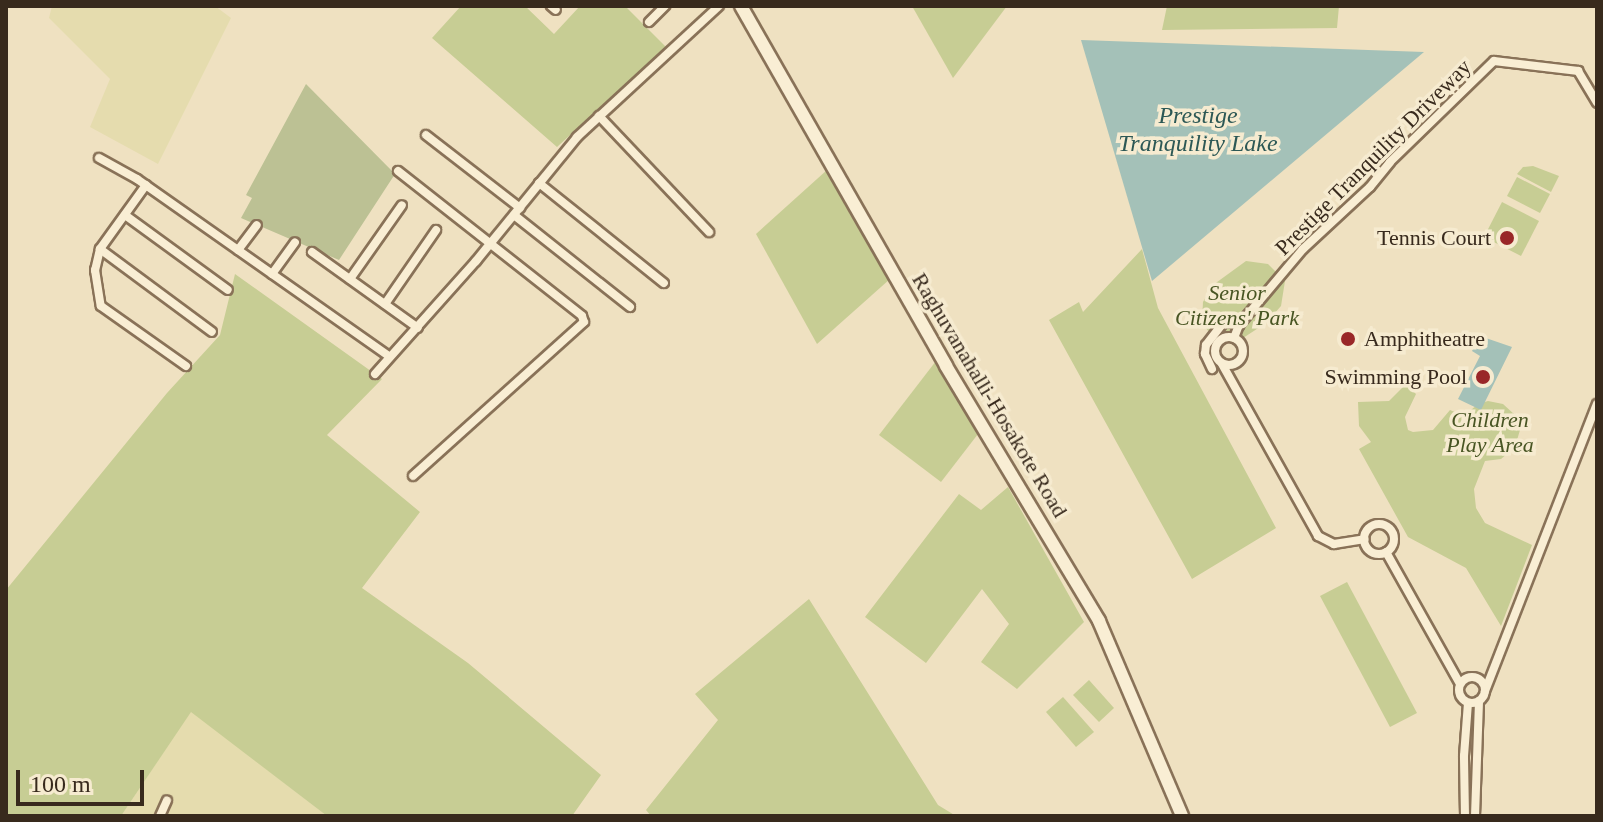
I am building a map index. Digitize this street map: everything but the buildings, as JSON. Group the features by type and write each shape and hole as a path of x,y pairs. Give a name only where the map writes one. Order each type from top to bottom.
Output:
{"main road":[{"name":"Raghuvanahalli-Hosakote Road","path":"741,6 946,366 1099,621 1182,816"}],"street":[{"path":"649,22 665,6"},
{"path":"375,374 599,116 719,6"},
{"name":"Prestige Tranquility Driveway","path":"1234,338 1239,325 1303,249 1370,187 1390,162 1494,61 1578,71 1597,103"},
{"path":"599,116 709,232"},
{"path":"426,135 630,307"},
{"path":"99,158 146,185 390,357"},
{"path":"398,171 582,316 584,322 413,476"},
{"path":"539,183 664,283"},
{"path":"146,185 100,249 95,270 101,306 186,366"},
{"path":"350,279 402,205"},
{"path":"125,215 228,290"},
{"path":"238,250 257,225"},
{"path":"385,304 436,230"},
{"path":"272,274 295,242"},
{"path":"100,249 212,332"},
{"path":"312,252 418,328"},
{"path":"1212,369 1205,354 1206,345 1225,321 1239,325"},
{"name":"Prestige Tranquility Driveway","path":"1225,337 1234,338 1241,344 1241,359 1230,365 1222,364 1214,352 1217,343 1225,337"},
{"path":"1222,364 1318,536 1334,544 1365,539"},
{"path":"1475,816 1479,701 1597,404"},
{"path":"1375,525 1389,527 1394,540 1386,552 1374,553 1365,539 1367,530 1375,525"},
{"path":"1386,552 1460,684 1460,696 1468,703"},
{"path":"1460,684 1467,678 1475,678 1485,691"},
{"path":"1468,703 1479,701"},
{"path":"1465,816 1464,756 1468,703"},
{"path":"160,816 167,800"}],"shaded area":[{"path":"52,6 215,6 231,18 158,164 90,127 110,79 49,18"},
{"path":"191,711 327,816 121,816"}],"green space":[{"path":"461,6 525,6 554,34 580,6 625,6 666,47 557,147 432,38"},
{"path":"912,6 1007,6 953,78"},
{"path":"1167,6 1339,6 1337,28 1162,30"},
{"path":"306,84 395,174 339,260 241,218 252,198 246,195"},
{"path":"1533,166 1559,176 1551,192 1517,174 1523,167"},
{"path":"827,170 890,279 817,344 756,234"},
{"path":"1517,177 1550,194 1540,213 1507,196"},
{"path":"1502,202 1539,221 1521,256 1484,237"},
{"path":"1142,249 1158,308 1276,528 1192,579 1049,320 1079,302 1083,312"},
{"name":"Senior Citizens' Park","path":"1246,261 1268,264 1285,281 1281,306 1266,323 1240,340 1216,341 1202,323 1203,302 1213,285"},
{"path":"235,274 382,379 327,435 420,512 362,588 468,663 601,775 572,816 327,816 191,712 121,816 6,816 6,590 167,393 220,335"},
{"path":"936,361 978,434 941,482 879,435"},
{"name":"Children Play Area","path":"1406,384 1416,394 1405,417 1408,430 1413,432 1433,430 1450,410 1464,416 1478,404 1488,401 1503,404 1515,415 1520,430 1515,447 1501,459 1485,461 1474,489 1476,508 1485,523 1532,545 1501,626 1466,568 1408,537 1359,449 1371,442 1359,426 1358,402 1389,401"},
{"path":"1008,487 1084,622 1017,689 981,662 1009,624 982,589 926,663 865,617 959,494 981,510"},
{"path":"1347,582 1417,713 1390,727 1320,596"},
{"path":"809,599 938,805 956,816 651,816 646,810 718,720 695,694"},
{"path":"1089,680 1114,708 1099,722 1073,695"},
{"path":"1063,697 1094,732 1076,747 1046,712"}],"water":[{"name":"Prestige Tranquility Lake","path":"1081,40 1424,52 1152,281"},
{"name":"Swimming Pool","path":"1480,336 1512,347 1481,410 1458,399 1480,356 1472,351"}],"place":[{"name":"Tennis Court","path":"1507,238"},
{"name":"Amphitheatre","path":"1348,339"},
{"name":"Swimming Pool","path":"1483,377"}]}
